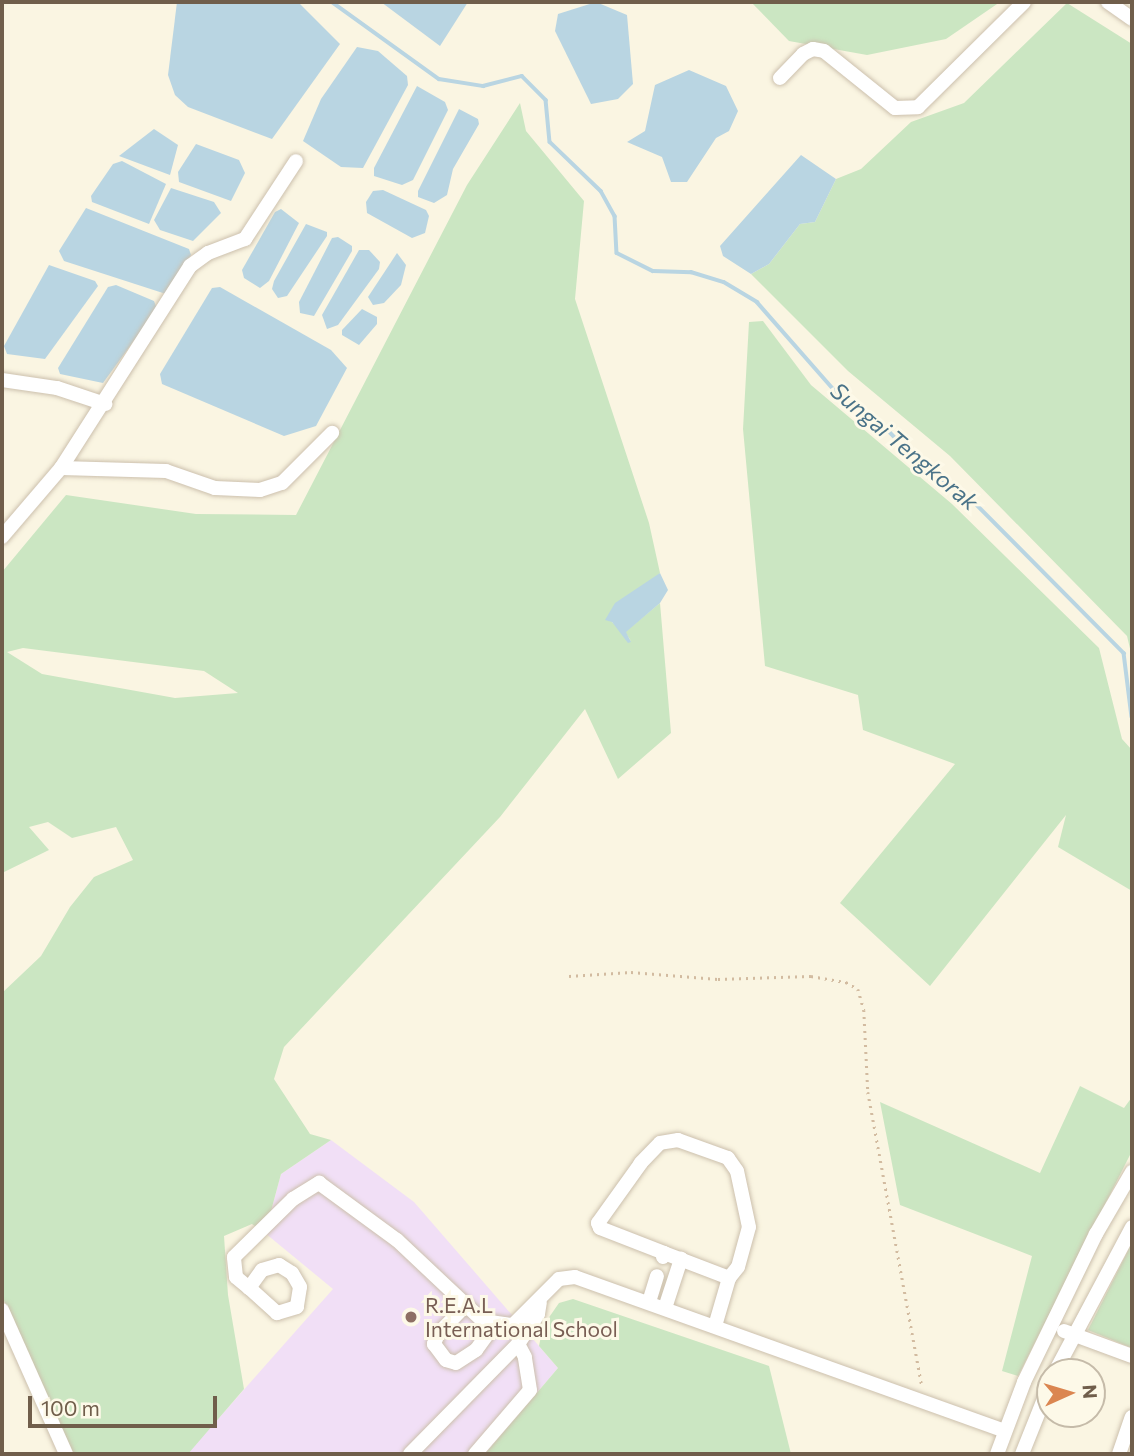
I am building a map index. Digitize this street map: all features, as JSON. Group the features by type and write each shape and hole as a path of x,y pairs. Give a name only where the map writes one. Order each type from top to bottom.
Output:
{"street":[{"path":"780,78 803,54 813,49 824,51 895,108 918,107 1024,2"},
{"path":"1108,2 1132,19"},
{"path":"2,537 61,468 105,404 190,266 208,253 245,239 296,161"},
{"path":"2,380 57,388 105,404"},
{"path":"61,468 166,471 215,488 260,490 282,483 332,433"},
{"path":"715,1326 729,1278 738,1267 749,1227 737,1171 728,1158 678,1140 660,1143 640,1163 598,1223 600,1228 663,1255 681,1259 729,1278"},
{"path":"997,1454 1004,1431 1051,1327 1096,1234 1132,1172"},
{"path":"248,1288 236,1277 234,1256 293,1199 320,1183 397,1241 464,1307 494,1325 509,1327 565,1276 649,1302 1004,1431"},
{"path":"1062,1358 1132,1227"},
{"path":"665,1308 681,1259"},
{"path":"649,1302 657,1276"},
{"path":"410,1454 522,1339 540,1301"},
{"path":"464,1307 438,1334 435,1344 446,1360 456,1363 476,1350 494,1325"},
{"path":"2,1310 65,1454"},
{"path":"1051,1327 1132,1356"},
{"path":"475,1454 530,1390 522,1339"},
{"path":"1119,1454 1132,1416"},
{"path":"1022,1454 1036,1419"}],"path":[{"path":"569,976 631,972 718,979 811,976 846,982 858,989 864,1010 868,1092 924,1402"}],"shaded area":[{"name":"R.E.A.L International School","path":"331,1140 414,1202 558,1368 485,1454 187,1454 333,1289 265,1233 281,1174"}],"green space":[{"path":"751,2 1000,2 946,39 867,55 789,41"},
{"path":"1067,3 1132,44 1132,657 1127,636 950,456 848,371 751,274 769,264 800,224 815,222 836,179 861,169 911,122 964,103"},
{"path":"520,103 526,131 584,201 575,299 649,523 660,573 612,622 631,641 625,632 660,603 671,733 618,779 585,709 500,817 284,1047 274,1079 310,1134 331,1140 281,1174 265,1233 252,1224 224,1236 228,1295 244,1389 188,1454 71,1454 2,1296 2,993 41,956 70,907 94,877 133,860 116,827 72,838 48,822 29,827 49,850 2,873 2,572 66,495 196,514 296,515 467,185","holes":["23,648 204,671 238,693 175,698 42,674 7,652"]},
{"path":"763,321 811,385 952,504 1099,648 1122,739 1132,750 1132,891 1058,847 1066,815 930,986 840,903 955,764 863,730 858,695 765,666 743,429 749,322"},
{"path":"1080,1086 1124,1108 1132,1097 1132,1151 1018,1376 1002,1371 1032,1256 900,1205 880,1102 1040,1173"},
{"path":"1132,1243 1132,1348 1088,1330"},
{"path":"573,1299 769,1366 791,1454 485,1454 558,1368 539,1346 543,1326 559,1303"}],"water":[{"path":"177,2 298,2 340,44 272,139 188,107 175,95 168,75"},
{"path":"381,2 468,2 440,46"},
{"path":"596,2 627,15 633,84 618,99 591,104 555,31 558,14"},
{"path":"357,47 378,51 407,76 408,85 363,168 341,167 303,141 321,99"},
{"path":"689,70 726,86 738,111 729,131 716,138 687,182 671,182 662,157 627,142 645,131 655,85"},
{"path":"417,86 445,102 448,110 413,180 402,185 374,176 374,168"},
{"path":"459,109 478,119 479,124 453,169 447,195 434,203 418,197 418,191"},
{"path":"154,129 178,145 170,175 119,156"},
{"path":"196,144 239,160 245,173 231,201 179,182 178,172"},
{"path":"801,155 836,179 815,222 800,224 769,264 751,274 723,256 720,246"},
{"path":"122,161 166,184 149,224 92,202 91,196 113,164"},
{"path":"171,188 214,202 221,213 193,241 160,230 154,220"},
{"path":"383,190 426,210 429,216 425,233 412,238 367,213 366,202 373,191"},
{"path":"86,208 189,249 191,255 166,294 64,261 59,251"},
{"path":"281,209 299,223 269,281 260,288 244,278 242,270 275,212"},
{"path":"306,224 327,232 327,236 287,296 278,298 272,289 274,281"},
{"path":"338,237 352,246 352,251 314,316 300,313 299,302 332,238"},
{"path":"359,250 369,250 380,262 379,269 338,325 327,329 322,315"},
{"path":"397,253 406,265 401,285 384,303 373,305 368,297"},
{"path":"49,265 95,281 98,286 45,359 7,354 4,346"},
{"path":"116,285 154,301 157,309 103,383 60,374 58,368 108,287"},
{"path":"220,287 331,350 347,368 316,426 284,436 162,384 160,374 212,288"},
{"path":"362,309 377,317 377,324 359,345 342,335 342,330"},
{"path":"660,573 668,590 660,603 626,632 631,642 628,643 612,622 605,620 615,603"}],"waterway":[{"name":"Sungai Tengkorak","path":"332,2 439,79 483,86 522,76 546,100 550,142 601,191 615,216 617,253 653,271 691,272 724,282 757,302 843,400 884,426 920,464 972,500 1124,653 1132,717"}],"place":[{"name":"R.E.A.L International School","path":"411,1317"}]}
